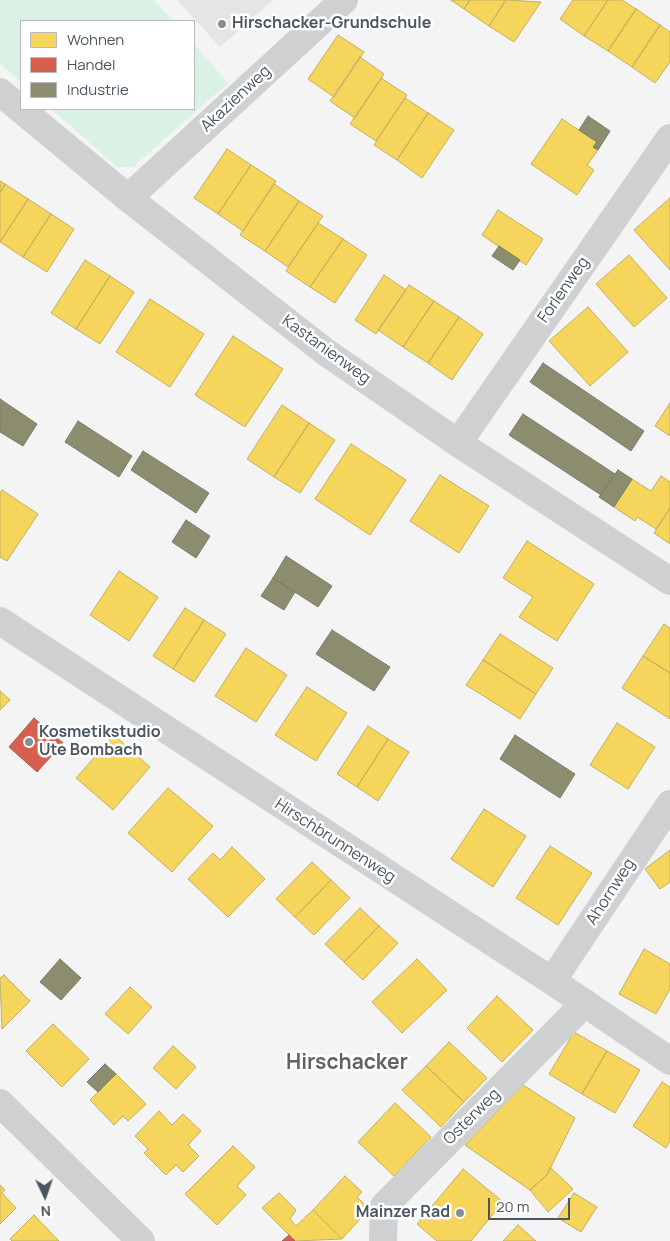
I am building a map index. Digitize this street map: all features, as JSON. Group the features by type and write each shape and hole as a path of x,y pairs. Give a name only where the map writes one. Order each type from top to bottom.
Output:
{"street":[{"name":"Akazienweg","path":"128,198 344,0"},
{"name":"Kastanienweg","path":"0,93 20,109"},
{"name":"Kastanienweg","path":"21,110 128,198 327,352 458,444 670,581"},
{"name":"Forlenweg","path":"458,444 670,138"},
{"name":"Hirschbrunnenweg","path":"0,621 585,1003 670,1061"},
{"name":"Ahornweg","path":"552,982 670,804"},
{"name":"Osterweg","path":"383,1241 384,1206 585,1003"},
{"path":"0,1103 141,1241"}],"shaded area":[{"name":"Hirschacker-Grundschule","path":"177,0 273,0 220,47"}],"green space":[{"path":"0,0 154,0 172,20 20,20 20,81 0,63"},
{"path":"195,45 228,83 133,167 117,167 52,110 195,110"}],"building: Wohnen":[{"path":"451,0 470,0 464,9"},
{"path":"470,0 506,0 489,26 464,9"},
{"path":"506,0 541,2 514,42 489,26"},
{"path":"573,0 608,0 584,36 560,19"},
{"path":"608,0 622,0 636,9 608,51 584,36"},
{"path":"636,9 660,25 632,67 608,51"},
{"path":"660,25 670,32 670,62 655,83 632,67"},
{"path":"338,35 364,52 334,97 308,79"},
{"path":"360,57 384,74 355,118 330,101"},
{"path":"381,78 407,95 376,141 350,124"},
{"path":"405,98 428,113 397,160 374,145"},
{"path":"428,113 454,130 422,178 397,160"},
{"path":"562,119 597,142 593,147 598,150 587,165 594,170 577,195 531,164"},
{"path":"227,149 251,165 218,214 194,198"},
{"path":"251,165 276,181 243,231 218,214"},
{"path":"0,181 5,184 0,193"},
{"path":"5,184 28,199 0,242 0,193"},
{"path":"274,184 299,201 265,251 240,235"},
{"path":"670,198 670,270 634,230"},
{"path":"28,199 51,214 23,257 0,242"},
{"path":"299,201 323,216 288,267 265,251"},
{"path":"498,210 543,239 526,265 482,235"},
{"path":"51,214 74,229 47,272 23,257"},
{"path":"318,223 343,239 310,287 286,271"},
{"path":"343,239 367,255 335,303 310,287"},
{"path":"629,255 667,298 634,327 596,284"},
{"path":"85,260 110,276 76,329 51,313"},
{"path":"384,275 406,290 376,334 355,320"},
{"path":"110,276 134,292 100,344 76,329"},
{"path":"409,285 434,301 403,347 378,330"},
{"path":"150,299 204,334 170,387 116,352"},
{"path":"434,301 459,317 428,363 403,347"},
{"path":"588,307 628,352 590,386 549,341"},
{"path":"459,317 483,334 452,380 428,363"},
{"path":"233,336 283,369 245,427 195,395"},
{"path":"670,403 670,436 655,426"},
{"path":"282,405 309,423 274,477 247,459"},
{"path":"309,423 335,440 300,493 274,477"},
{"path":"351,444 406,480 370,535 315,499"},
{"path":"440,475 489,506 459,553 410,521"},
{"path":"661,476 670,482 670,508 656,529 637,517 635,521 614,507 632,479 651,491"},
{"path":"2,490 38,514 7,561 0,557 0,493"},
{"path":"670,508 670,544 654,533"},
{"path":"527,541 594,584 557,641 519,617 533,597 503,578"},
{"path":"119,571 158,597 129,641 90,615"},
{"path":"185,608 204,620 173,669 153,656"},
{"path":"204,620 226,634 194,682 173,669"},
{"path":"664,624 670,628 670,673 643,656"},
{"path":"500,634 553,668 536,694 483,660"},
{"path":"246,648 287,675 256,722 215,696"},
{"path":"643,656 670,673 670,719 622,688"},
{"path":"483,660 536,694 520,719 466,685"},
{"path":"307,687 347,713 316,761 275,735"},
{"path":"0,691 10,700 0,710"},
{"path":"617,723 655,747 628,789 590,765"},
{"path":"368,726 388,739 357,787 337,774"},
{"path":"114,735 150,767 113,810 76,778"},
{"path":"388,739 409,752 378,801 357,787"},
{"path":"168,788 213,826 172,872 128,833"},
{"path":"484,809 526,836 493,887 451,859"},
{"path":"550,846 592,873 558,925 516,898"},
{"path":"232,847 265,879 228,917 188,879 213,853 220,860"},
{"path":"670,850 670,882 660,889 645,869"},
{"path":"312,862 331,880 295,917 276,899"},
{"path":"331,880 350,898 314,935 295,917"},
{"path":"360,908 379,926 344,962 325,944"},
{"path":"379,926 398,943 363,980 344,962"},
{"path":"644,949 670,964 670,989 656,1014 619,994"},
{"path":"417,959 447,990 402,1033 372,1002"},
{"path":"4,975 30,1001 2,1029 0,978"},
{"path":"130,987 152,1007 128,1034 105,1014"},
{"path":"497,996 533,1030 502,1062 467,1028"},
{"path":"53,1024 89,1059 62,1087 26,1051"},
{"path":"574,1032 607,1051 582,1094 549,1074"},
{"path":"449,1042 487,1078 464,1102 426,1066"},
{"path":"173,1046 196,1067 176,1089 153,1068"},
{"path":"607,1051 640,1070 615,1113 582,1094"},
{"path":"426,1066 464,1102 441,1127 402,1090"},
{"path":"116,1074 146,1104 128,1121 123,1116 114,1125 90,1100"},
{"path":"662,1082 670,1087 670,1141 666,1148 633,1126"},
{"path":"523,1085 575,1118 547,1175 530,1190 465,1145"},
{"path":"395,1103 431,1137 394,1176 358,1142"},
{"path":"159,1111 172,1125 183,1114 201,1131 188,1145 199,1156 183,1172 176,1165 166,1175 144,1153 148,1149 135,1136"},
{"path":"233,1146 255,1167 237,1186 246,1195 217,1225 185,1194"},
{"path":"550,1167 573,1189 548,1212 530,1190 547,1175"},
{"name":"Mainzer Rad","path":"463,1169 503,1202 471,1241 437,1241 417,1224"},
{"path":"345,1176 362,1192 357,1197 369,1209 342,1239 313,1210"},
{"path":"0,1185 5,1190 2,1193 16,1208 0,1224"},
{"path":"279,1193 296,1210 290,1219 296,1226 313,1210 342,1239 295,1241 262,1208"},
{"path":"574,1193 597,1207 581,1232 558,1218"},
{"path":"34,1215 59,1241 12,1241 10,1239"},
{"path":"518,1225 536,1241 503,1241"}],"building: Handel":[{"path":"34,718 63,743 37,772 9,747"},
{"path":"289,1235 295,1241 282,1241"}],"building: Industrie":[{"path":"588,116 610,131 598,150 593,147 597,142 579,130"},
{"path":"499,246 520,260 513,270 492,256"},
{"path":"543,363 644,431 631,451 530,382"},
{"path":"0,399 37,424 23,446 0,432"},
{"path":"523,414 615,474 601,495 509,435"},
{"path":"78,421 132,456 119,477 65,442"},
{"path":"143,451 209,493 196,513 131,470"},
{"path":"618,470 632,479 614,507 599,497"},
{"path":"186,520 210,536 196,558 172,542"},
{"path":"286,556 332,586 318,607 273,578"},
{"path":"273,578 295,592 284,610 261,596"},
{"path":"332,630 390,667 374,691 316,654"},
{"path":"515,735 575,774 560,798 500,759"},
{"path":"60,959 81,978 61,1000 40,982"},
{"path":"105,1064 116,1074 98,1092 87,1082"}],"place":[{"name":"Hirschacker-Grundschule","path":"222,24"},
{"name":"Kosmetikstudio Ute Bombach","path":"29,742"},
{"name":"Mainzer Rad","path":"460,1213"}],"district":[{"name":"Hirschacker","path":"347,1063"}]}
